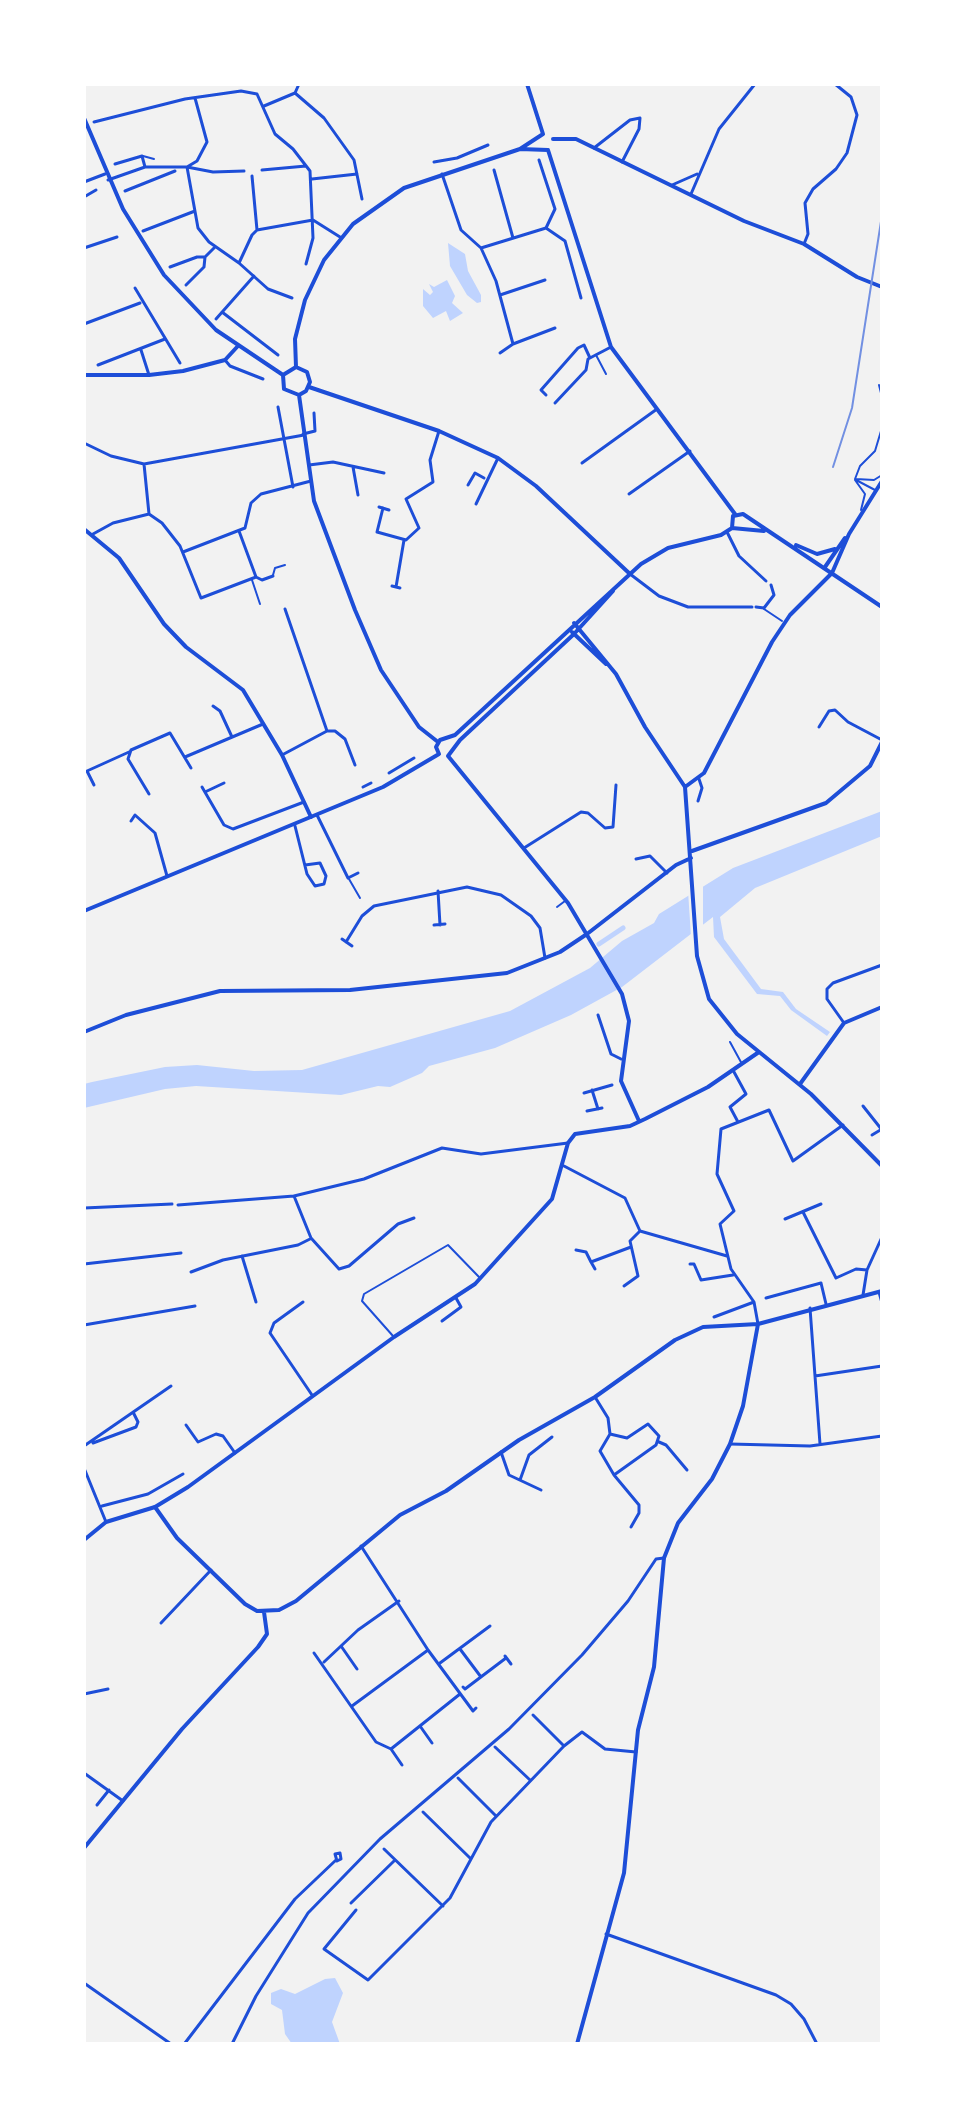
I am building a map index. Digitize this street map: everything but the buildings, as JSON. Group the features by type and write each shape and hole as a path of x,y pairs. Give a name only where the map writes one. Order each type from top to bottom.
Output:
{"street":[{"path":"264,106 295,93 299,84"},
{"path":"527,84 543,134 553,139 570,137 744,221 804,244 857,277 882,287"},
{"path":"691,195 719,129 755,84"},
{"path":"804,244 808,234 803,210 808,195 847,153 857,115 851,97 835,84"},
{"path":"94,122 195,98 247,91 257,94 275,134 306,166 312,179 313,220 306,264"},
{"path":"295,93 324,118 346,145 362,199"},
{"path":"187,167 202,156 207,146 195,98"},
{"path":"84,118 108,180 164,275 197,312 237,347 283,375"},
{"path":"594,148 630,120 640,118 639,129 622,162"},
{"path":"296,367 295,339 305,300 324,260 340,238 381,201 404,188 520,149 537,141 543,134"},
{"path":"553,139 548,150 611,347 623,368 658,409 735,514"},
{"path":"537,141 539,147"},
{"path":"434,162 457,158 488,145"},
{"path":"520,149 539,147 548,150"},
{"path":"115,164 142,156 145,167"},
{"path":"457,158 460,168"},
{"path":"481,248 546,228 555,209 539,160"},
{"path":"157,166 158,176"},
{"path":"108,180 157,166 244,171"},
{"path":"262,170 306,166"},
{"path":"187,167 198,228 215,247 268,289 292,298"},
{"path":"494,170 513,238"},
{"path":"125,191 175,171"},
{"path":"672,185 699,173"},
{"path":"84,182 105,174"},
{"path":"312,179 357,174"},
{"path":"442,174 461,230 481,248 500,295 513,344"},
{"path":"252,176 257,230"},
{"path":"84,197 96,190"},
{"path":"143,231 195,211"},
{"path":"239,263 257,230 313,220 340,238"},
{"path":"546,228 565,241 581,298"},
{"path":"84,248 117,237"},
{"path":"177,272 172,266 205,257 215,247"},
{"path":"186,285 204,267 205,257"},
{"path":"216,319 254,276"},
{"path":"500,295 545,280"},
{"path":"135,288 180,363"},
{"path":"84,324 142,303"},
{"path":"222,312 278,355"},
{"path":"500,353 513,344 555,328"},
{"path":"98,365 165,339"},
{"path":"546,395 541,390 582,345 590,358"},
{"path":"84,375 149,375 225,360 237,347"},
{"path":"555,403 586,370 585,363 590,358 611,347"},
{"path":"141,350 149,375"},
{"path":"269,357 272,352"},
{"path":"225,360 230,366 263,379"},
{"path":"283,375 296,367"},
{"path":"296,367 307,372 309,387"},
{"path":"283,375 284,389 299,395"},
{"path":"299,395 309,387"},
{"path":"309,387 439,431 498,458 520,474 630,574 673,603 705,608 764,608 774,595 771,585"},
{"path":"299,395 317,510 381,670 419,727 438,742 439,754"},
{"path":"278,407 293,487"},
{"path":"582,463 658,409"},
{"path":"84,443 111,456 144,464 315,431 314,413"},
{"path":"396,587 404,540 419,528 406,499 433,482 431,455 439,431"},
{"path":"629,494 638,492 690,451"},
{"path":"476,504 485,478 498,458"},
{"path":"309,465 333,462 384,473"},
{"path":"144,464 149,514 162,523 183,552 201,598 254,578 262,580 273,576"},
{"path":"353,467 358,495"},
{"path":"468,485 475,473 485,478"},
{"path":"183,552 239,531 249,524 250,506 256,498 311,481"},
{"path":"685,787 699,779 785,623 832,573 849,534 882,481"},
{"path":"389,510 381,508 377,532 404,540"},
{"path":"93,534 112,524 149,514"},
{"path":"735,514 743,514 748,520 775,533 882,607"},
{"path":"732,528 730,520 735,514"},
{"path":"744,529 748,520"},
{"path":"438,742 455,735 619,583 668,548 732,528 775,533"},
{"path":"84,529 119,558 186,647 243,690 348,878 358,873"},
{"path":"239,531 254,578"},
{"path":"727,532 739,556 766,581"},
{"path":"825,567 835,549 849,534"},
{"path":"790,543 817,554 835,549"},
{"path":"448,756 574,634 619,583"},
{"path":"285,609 327,731"},
{"path":"574,623 611,668 685,787 692,851 697,956 703,985 715,1009 843,1125 882,1165"},
{"path":"568,629 611,668"},
{"path":"213,706 220,711 232,737"},
{"path":"692,851 826,803 870,766 882,741 835,710 829,711 819,727"},
{"path":"185,757 264,723"},
{"path":"282,755 327,731 340,735 355,765"},
{"path":"94,785 87,771 167,733 191,768"},
{"path":"447,738 454,749"},
{"path":"129,752 128,759 149,794"},
{"path":"84,911 398,781 439,754 448,756 566,900 622,994 629,1021 621,1059 621,1081 639,1121"},
{"path":"398,781 391,772 414,758"},
{"path":"698,801 702,788 699,779"},
{"path":"224,783 204,790 224,825 233,829 304,802"},
{"path":"367,785 371,792"},
{"path":"524,848 581,812 588,813 605,828 613,827 616,785"},
{"path":"131,821 137,809"},
{"path":"135,815 155,833 167,876"},
{"path":"294,824 305,864 313,884 324,884 326,876 320,863 305,864"},
{"path":"636,859 650,856 667,873"},
{"path":"84,1032 126,1015 220,991 364,989 507,973 545,958 587,934 667,873 692,861"},
{"path":"352,946 344,941 367,910 438,891 476,888 512,902 540,928 545,958"},
{"path":"438,891 440,925"},
{"path":"844,1023 827,999 827,989 833,983 882,965"},
{"path":"800,1085 844,1023 882,1007"},
{"path":"598,1015 611,1054 621,1059"},
{"path":"84,1540 106,1522 155,1507 480,1279 556,1191 568,1143 575,1134 639,1121 734,1072 759,1052"},
{"path":"734,1072 746,1094 730,1107 738,1122"},
{"path":"584,1093 621,1081"},
{"path":"587,1111 600,1108 592,1090"},
{"path":"863,1106 882,1129 872,1135"},
{"path":"577,2044 624,1873 634,1752 654,1667 664,1558 678,1523 712,1479 730,1444 743,1406 758,1324 754,1302 734,1275 720,1221 734,1211 716,1170 721,1129 769,1110 790,1160 821,1143 843,1125"},
{"path":"863,1146 868,1140"},
{"path":"178,1205 294,1196 364,1179 442,1148 481,1154 568,1143"},
{"path":"564,1166 625,1198 640,1231 727,1256"},
{"path":"294,1196 311,1238 335,1267 344,1269 383,1235 414,1218"},
{"path":"84,1208 172,1204"},
{"path":"785,1219 821,1204"},
{"path":"803,1212 836,1278 856,1269 867,1270"},
{"path":"624,1286 638,1276 630,1241 640,1231"},
{"path":"863,1295 867,1270 882,1237"},
{"path":"191,1272 242,1256 298,1245 311,1238"},
{"path":"591,1262 631,1246"},
{"path":"576,1250 586,1252 595,1269"},
{"path":"84,1264 179,1253 177,1259"},
{"path":"242,1256 256,1302"},
{"path":"690,1264 694,1264 701,1280 734,1275"},
{"path":"766,1298 821,1283 826,1304"},
{"path":"155,1507 177,1538 251,1608 264,1612 279,1610 296,1601 400,1515 446,1491 501,1452 595,1397 645,1359 692,1331 715,1324 758,1324 881,1291 882,1303"},
{"path":"442,1321 461,1307 456,1298"},
{"path":"303,1302 274,1323 270,1333 312,1395"},
{"path":"714,1317 754,1302"},
{"path":"84,1325 195,1306"},
{"path":"810,1308 820,1444"},
{"path":"815,1376 882,1366"},
{"path":"84,1446 171,1386"},
{"path":"595,1397 608,1418 610,1434 600,1451 614,1475 639,1505 639,1513 631,1527"},
{"path":"89,1443 115,1438 136,1427 138,1422 133,1412"},
{"path":"610,1434 627,1438 648,1424 659,1436 659,1442"},
{"path":"186,1425 200,1442 216,1434 223,1436 235,1453"},
{"path":"191,1431 196,1428"},
{"path":"730,1444 820,1444 882,1436"},
{"path":"520,1480 529,1455 552,1437"},
{"path":"659,1442 666,1445 687,1470"},
{"path":"614,1475 659,1442"},
{"path":"501,1452 509,1475 541,1490"},
{"path":"84,1468 106,1522"},
{"path":"102,1506 164,1488 183,1474"},
{"path":"361,1546 427,1649 473,1711 476,1708"},
{"path":"232,2044 256,1996 308,1913 380,1839 509,1729 582,1655 628,1601 656,1559 664,1558"},
{"path":"161,1623 211,1570"},
{"path":"324,1663 399,1601"},
{"path":"84,1848 182,1729 258,1647 267,1634 264,1612"},
{"path":"440,1663 490,1626"},
{"path":"341,1646 357,1669"},
{"path":"352,1706 427,1649"},
{"path":"460,1649 481,1677"},
{"path":"314,1653 324,1663 376,1742 391,1749 402,1765"},
{"path":"463,1687 505,1657 511,1664"},
{"path":"84,1694 108,1689"},
{"path":"391,1749 460,1694"},
{"path":"533,1715 564,1746"},
{"path":"420,1726 432,1743"},
{"path":"356,1910 324,1949 368,1980 443,1906 496,1816 564,1746 582,1732 605,1749 634,1752"},
{"path":"495,1747 530,1780"},
{"path":"84,1773 125,1801"},
{"path":"458,1778 496,1816"},
{"path":"97,1805 109,1790"},
{"path":"430,1811 424,1814 470,1858"},
{"path":"384,1849 443,1906"},
{"path":"84,1983 172,2044 185,2044 295,1899 336,1860"},
{"path":"351,1903 394,1861"},
{"path":"606,1934 776,1995 791,2004 804,2019 817,2044"}],"lane":[{"path":"142,156 154,159"},
{"path":"596,354 606,374"},
{"path":"879,385 882,397"},
{"path":"855,479 860,466 875,451 881,431"},
{"path":"855,479 874,480 882,475"},
{"path":"855,479 876,490"},
{"path":"855,479 865,494 860,515"},
{"path":"273,576 275,568 285,565"},
{"path":"254,578 260,604"},
{"path":"764,608 785,623"},
{"path":"348,878 360,898"},
{"path":"557,907 566,900"},
{"path":"730,1042 743,1065"},
{"path":"394,1337 362,1301 364,1294 448,1245 480,1279"}],"water":[{"path":"448,243 465,254 468,271 481,295 481,302 477,303 467,295 450,266"},
{"path":"447,280 455,296 452,303 463,313 450,321 446,311 433,318 423,306 423,289 430,295 433,292 429,284 434,287"},
{"path":"882,811 882,836 755,888 720,917 724,939 761,989 783,992 796,1009 830,1032 827,1036 791,1010 780,996 757,994 714,937 713,917 622,987 571,1015 495,1048 429,1066 422,1073 390,1087 378,1086 341,1095 196,1086 165,1089 84,1108 84,1084 92,1082 165,1067 197,1065 254,1071 302,1070 510,1011 590,968 622,941 654,923 659,914 733,868"},
{"path":"335,1978 343,1993 332,2022 340,2044 292,2044 285,2034 282,2010 271,2004 271,1993 281,1989 295,1994 325,1979"}],"pier":[{"path":"703,881 703,929 691,937 688,890"}],"waterway":[{"path":"599,944 623,928"}],"railway":[{"path":"833,467 852,408 882,215"}]}
